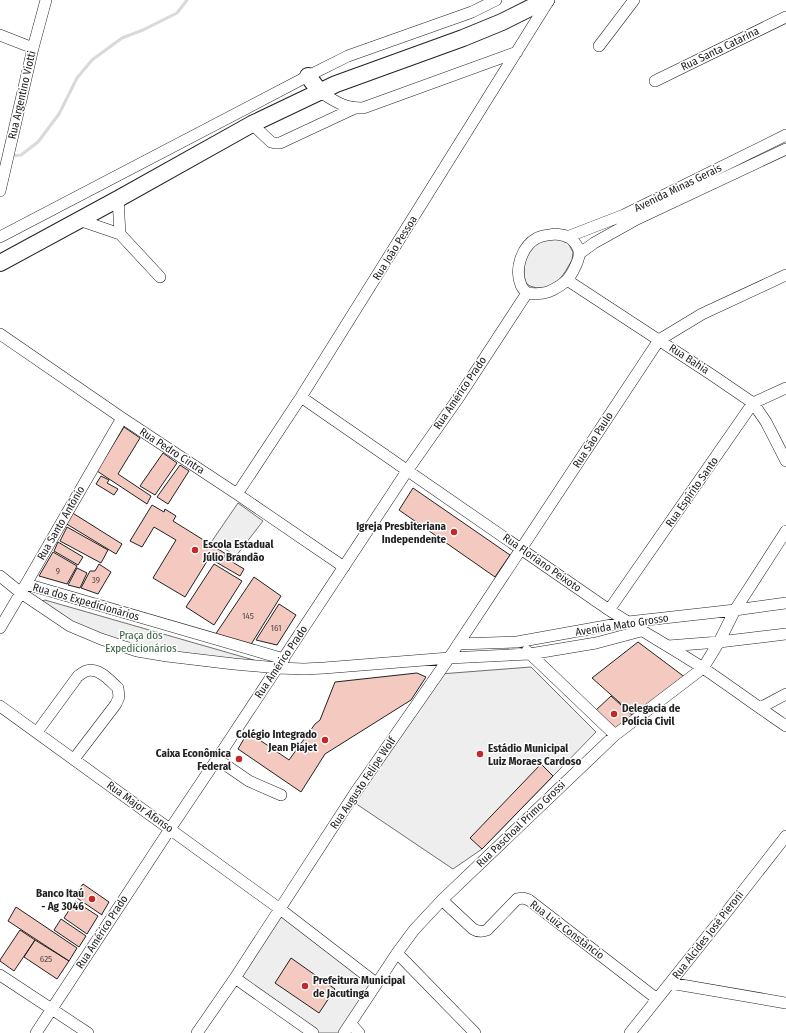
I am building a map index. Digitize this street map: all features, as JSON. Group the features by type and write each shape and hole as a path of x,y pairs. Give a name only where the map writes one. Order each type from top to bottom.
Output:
{"highway":[{"path":"0,263 252,124 336,84 470,36 548,0"},
{"path":"308,76 320,92"}],"street":[{"name":"Rua Argentino Viotti","path":"0,191 33,48 46,0"},
{"path":"0,237 348,56 472,12 496,0"},
{"name":"Rua João Pessoa","path":"237,494 301,397 548,0"},
{"path":"599,46 634,0"},
{"name":"Rua Santa Catarina","path":"655,81 786,17"},
{"path":"0,35 33,48"},
{"path":"320,92 341,105 354,108 363,108 517,52"},
{"path":"252,124 271,142 280,143 354,108"},
{"name":"Avenida Minas Gerais","path":"567,236 624,215 786,135"},
{"name":"Avenida Minas Gerais","path":"579,254 594,243 637,219 786,148"},
{"path":"118,199 120,234"},
{"path":"79,220 120,234 160,277"},
{"path":"556,234 567,236 577,246 579,254 568,280 558,287 548,292 538,294 527,293 521,286 519,264 522,253 529,244 538,238 556,234"},
{"name":"Rua São Paulo","path":"449,658 659,340 702,314 786,275"},
{"name":"Rua Bahia","path":"568,280 753,403 766,422 786,461"},
{"name":"Rua Américo Prado","path":"36,1033 407,471 459,397 527,293"},
{"name":"Rua Pedro Cintra","path":"0,334 344,567"},
{"path":"753,403 786,388"},
{"name":"Rua Floriano Peixoto","path":"301,397 609,610 703,668 786,726"},
{"name":"Rua Espírito Santo","path":"609,610 753,403"},
{"name":"Rua Santo Antônio","path":"0,628 122,418"},
{"path":"703,668 719,642 735,610 786,531"},
{"path":"0,576 23,589 70,626 101,639 137,651 234,664 281,663"},
{"name":"Rua dos Expedicionários","path":"23,589 281,663"},
{"name":"Avenida Mato Grosso","path":"458,644 517,642 628,622 786,603"},
{"name":"Avenida Mato Grosso","path":"281,663 304,669 449,658 530,654 596,643 641,631"},
{"path":"668,646 786,634"},
{"path":"517,642 615,735"},
{"name":"Rua Augusto Felipe Wolf","path":"197,1033 280,910 355,792 449,658"},
{"name":"Rua Paschoal Primo Grossi","path":"348,1029 376,983 397,953 414,930 442,900 615,735 703,668"},
{"path":"37,732 78,676 85,671 92,670 102,674 118,688 119,697 116,704 74,759"},
{"path":"760,708 786,694"},
{"name":"Rua Major Afonso","path":"0,706 280,910 376,983"},
{"path":"217,759 249,781 282,795"},
{"name":"Rua Alcides José Pieroni","path":"630,1033 786,836"},
{"name":"Rua Luiz Constâncio","path":"442,900 473,929 482,932 487,930 517,899 523,898 529,900 657,999"},
{"path":"397,953 475,1033"},
{"path":"0,974 88,1033"},
{"path":"235,978 313,1033"},
{"path":"670,983 786,1003"},
{"path":"348,1029 359,1033"}],"green space":[{"path":"545,238 567,241 573,252 572,260 559,280 547,288 537,288 527,284 524,279 524,259 528,250"},
{"path":"238,503 263,521 236,556 212,541"},
{"name":"Praça dos Expedicionários","path":"45,600 271,665 239,668 95,639 36,603"},
{"name":"Estádio Municipal Luiz Moraes Cardoso","path":"531,667 596,732 482,849 453,869 352,801 440,674"},
{"path":"280,909 376,983 344,1033 313,1033 235,978"}],"building":[{"path":"124,427 140,438 118,474 151,496 147,504 97,471"},
{"path":"163,453 177,463 155,495 140,486"},
{"path":"180,465 189,471 168,504 157,497"},
{"path":"101,476 109,480 107,483 118,489 114,495 96,484"},
{"name":"Igreja Presbiteriana Independente","path":"413,488 510,555 495,577 399,510"},
{"name":"Escola Estadual Júlio Brandão","path":"152,505 164,512 165,509 176,516 173,521 226,554 224,557 244,569 240,576 209,558 185,597 153,578 176,540 154,527 142,547 130,541"},
{"path":"71,512 122,544 116,554 65,523"},
{"path":"67,527 108,550 101,563 60,541"},
{"path":"58,542 83,557 78,565 54,551"},
{"path":"53,552 77,566 67,584 39,576"},
{"path":"99,564 111,572 98,594 81,588 90,571 95,571"},
{"path":"214,564 242,581 214,625 186,607"},
{"path":"77,568 87,573 80,588 68,585"},
{"path":"254,577 281,596 250,646 215,635"},
{"path":"279,604 296,615 277,645 256,640"},
{"path":"638,642 686,678 636,717 592,678"},
{"name":"Colégio Integrado Jean Piajet","path":"417,673 426,677 411,700 325,754 301,792 238,749 248,732 289,760 315,724 320,720 335,682"},
{"name":"Delegacia de Polícia Civil","path":"611,696 633,716 616,730 595,711"},
{"path":"541,764 553,776 482,849 470,838"},
{"name":"Banco Itaú - Ag 3046","path":"83,884 109,902 102,915 74,896"},
{"path":"75,901 98,916 87,934 64,918"},
{"path":"16,907 77,948 69,961 8,921"},
{"path":"61,919 86,936 79,947 54,930"},
{"path":"20,930 35,940 14,971 0,960"},
{"path":"35,940 69,961 57,979 24,957"},
{"name":"Prefeitura Municipal de Jacutinga","path":"291,958 335,989 319,1013 275,983"}],"waterway":[{"path":"11,156 21,155 38,142 59,114 77,78 92,60 122,38 143,30 177,13 187,0"}],"place":[{"name":"Igreja Presbiteriana Independente","path":"454,532"},
{"name":"Escola Estadual Júlio Brandão","path":"195,550"},
{"name":"Delegacia de Polícia Civil","path":"614,714"},
{"name":"Colégio Integrado Jean Piajet","path":"325,740"},
{"name":"Estádio Municipal Luiz Moraes Cardoso","path":"480,754"},
{"name":"Caixa Econômica Federal","path":"239,759"},
{"name":"Banco Itaú - Ag 3046","path":"92,899"},
{"name":"Prefeitura Municipal de Jacutinga","path":"305,986"}]}
